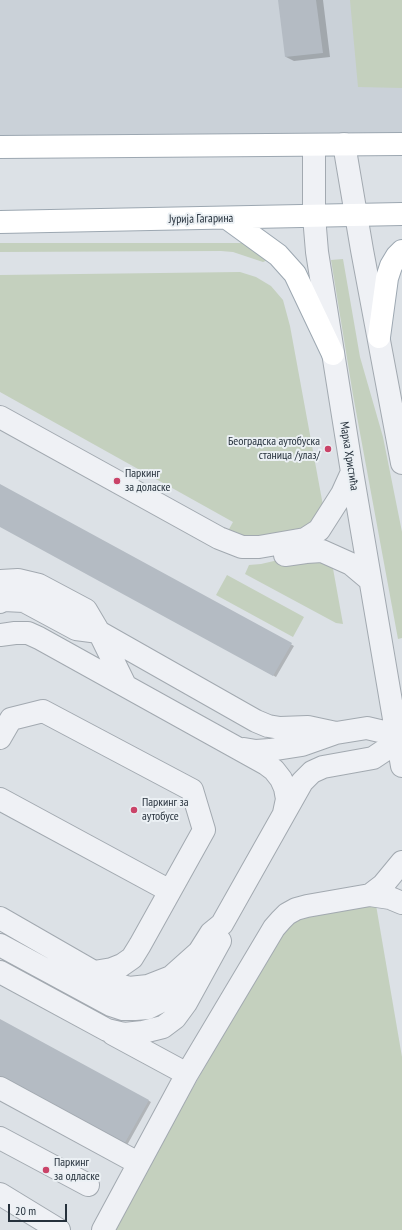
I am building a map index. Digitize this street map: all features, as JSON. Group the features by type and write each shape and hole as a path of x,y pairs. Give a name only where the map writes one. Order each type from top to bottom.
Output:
{"main road":[{"path":"0,147 402,144"},
{"name":"Јурија Гагарина","path":"0,222 402,214"},
{"path":"227,218 278,255 295,274 333,354"},
{"path":"379,337 387,278 391,266 402,251"}],"street":[{"path":"344,144 402,463"},
{"name":"Марка Христића","path":"314,145 314,216 317,252 370,580 399,737 402,766"},
{"path":"0,417 219,538 242,547 251,548 305,539 319,530 342,494 352,472"},
{"path":"219,538 230,554 251,560 322,551 351,564 370,580"},
{"path":"0,581 18,580 39,585 86,610 99,632 125,685"},
{"path":"0,602 4,600 24,601 76,629 99,632 268,726 280,728 308,727 336,733"},
{"path":"0,635 28,633 39,638 266,764 274,770 281,779 285,788 287,799 286,810 282,819"},
{"path":"65,652 144,657"},
{"path":"0,738 11,719 43,711 192,790 204,830 132,958 122,965 112,969 94,972"},
{"path":"0,945 111,1005 123,1009 136,1009 148,1008 160,1002 170,996 211,933 222,924 302,782 312,772 324,767 373,758 385,750 399,737 367,728 336,733 311,743 270,750 245,750 231,744"},
{"path":"0,799 170,891"},
{"path":"370,895 383,885 402,862"},
{"path":"103,1230 187,1074 274,928 287,914 296,909 307,906 370,895 390,898 402,903"},
{"path":"0,918 113,983 129,988 148,986 171,977 199,952"},
{"path":"107,1030 124,1034 143,1032 163,1027 175,1018 186,1003 221,940 222,924"},
{"path":"0,972 187,1074"},
{"path":"0,1088 138,1163"},
{"path":"0,1138 88,1185"},
{"path":"0,1194 59,1230"}],"shaded area":[{"path":"0,0 402,0 402,135 0,140"}],"green space":[{"path":"350,0 402,0 402,88 358,87"},
{"path":"0,243 244,243 268,260 263,262 233,252 221,251 0,252"},
{"path":"343,259 360,357 383,437 402,532 402,638 398,639 353,395 331,260"},
{"path":"240,272 256,277 271,286 283,300 290,326 324,511 313,524 298,532 250,540 228,531 233,522 0,392 0,275"},
{"path":"300,555 332,563 343,624 336,623 245,574 249,565 261,564"},
{"path":"227,575 304,617 293,637 216,595"},
{"path":"376,905 402,1057 402,1230 112,1230 281,933 292,923 304,918"}],"building":[{"path":"278,0 316,0 323,53 285,57"},
{"path":"0,484 292,643 273,676 0,527"},
{"path":"0,1019 149,1100 123,1146 0,1080"}],"place":[{"name":"Београдска аутобуска станица /улаз/","path":"328,449"},
{"name":"Паркинг за доласке","path":"117,481"},
{"name":"Паркинг за аутобусе","path":"134,810"},
{"name":"Паркинг за одласке","path":"46,1170"}]}
